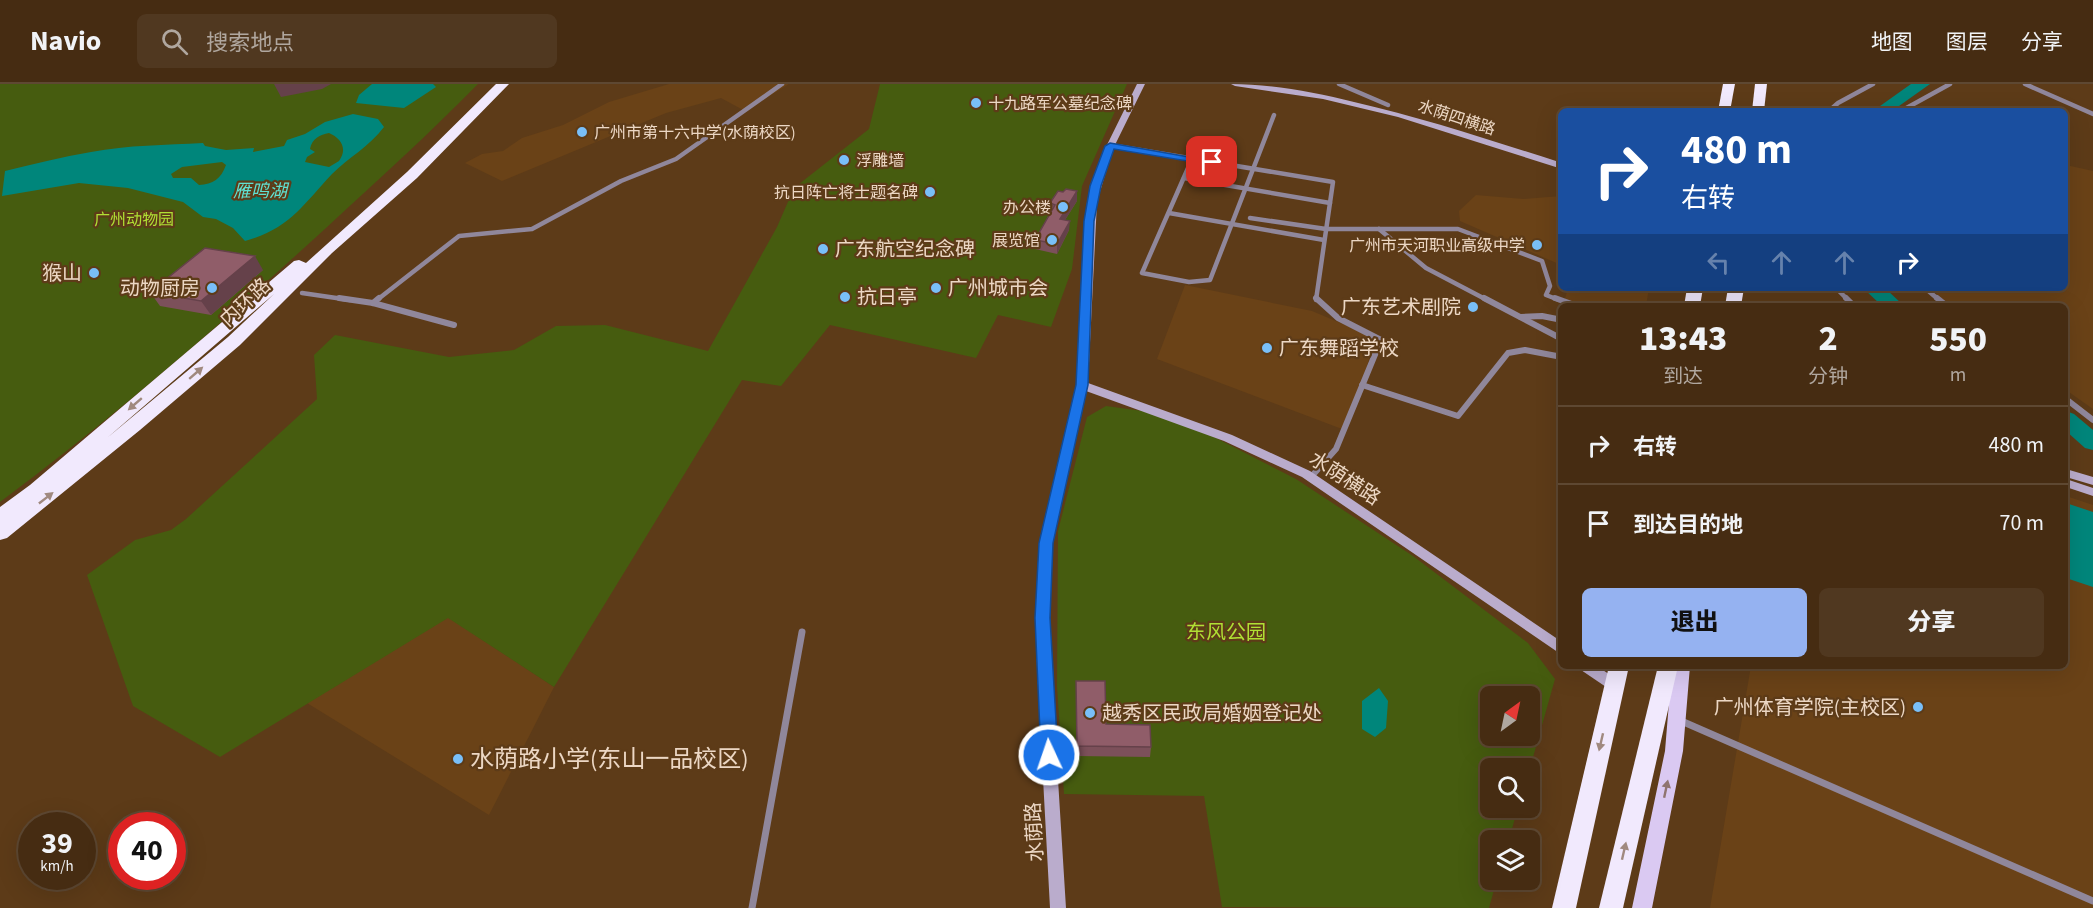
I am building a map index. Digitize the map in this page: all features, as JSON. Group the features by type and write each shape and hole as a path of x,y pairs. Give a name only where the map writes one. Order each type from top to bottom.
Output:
{"highway":[{"name":"内环路","path":"0,516 36,490 317,248 490,84"},
{"name":"内环路","path":"0,533 134,426 234,341 327,250 412,175 503,84"},
{"path":"1725,108 1729,84"},
{"path":"1758,108 1761,84"},
{"path":"1611,908 1667,669"},
{"path":"1564,908 1616,676"}],"main road":[{"path":"1642,908 1678,720 1681,669"}],"street":[{"path":"373,303 459,236 532,228 621,181 676,159 782,84"},
{"name":"水荫路","path":"1058,908 1044,667 1046,543 1082,385 1089,221 1096,186 1110,146 1141,84"},
{"name":"水荫四横路","path":"1235,84 1323,98 1400,115 1558,165"},
{"name":"水荫四横路","path":"1278,84 1388,105 1558,158"},
{"path":"1339,84 1388,105"},
{"path":"1832,108 1873,84"},
{"path":"1906,108 1950,84"},
{"path":"2025,84 2093,114"},
{"path":"1192,159 1142,273 1189,282 1210,280 1246,189 1251,169 1274,115"},
{"path":"1110,146 1333,182 1316,300 1338,318 1381,340 1336,449 1311,477"},
{"path":"1184,178 1330,203"},
{"path":"1168,213 1324,240"},
{"path":"1250,218 1326,229 1438,227 1458,229 1513,248 1542,261 1550,286 1546,295 1568,303"},
{"path":"1379,229 1426,268 1558,337"},
{"path":"1839,291 1851,303"},
{"path":"1929,291 1943,303"},
{"path":"302,293 373,303 454,325"},
{"path":"1520,317 1542,316 1558,319"},
{"path":"1362,385 1458,416 1508,353 1525,350 1558,356"},
{"name":"水荫横路","path":"1082,385 1228,438 1284,462 1311,477 1558,647"},
{"path":"2068,401 2093,420"},
{"path":"2068,475 2093,481"},
{"path":"2068,476 2093,492"},
{"path":"752,908 802,632"},
{"path":"1595,669 1616,676"},
{"path":"1678,720 1737,748 2093,901"}],"shaded area":[{"name":"广州市第十六中学(水荫校区)","path":"669,84 789,84 745,111 721,98 666,113 502,181 465,163 482,154 503,151 522,138 563,125 609,102"},
{"path":"2068,165 2093,171 2093,409 2068,391 2068,303 1948,303 1934,291 2068,291"},
{"name":"广州市天河职业高级中学","path":"1476,195 1523,199 1558,196 1558,264 1460,221 1459,211"},
{"name":"广东舞蹈学校","path":"1185,285 1312,311 1376,338 1361,384 1342,429 1157,359"},
{"name":"广州市天河职业高级中学","path":"1567,291 1648,291 1646,303 1564,303"},
{"name":"广州体育学院(主校区)","path":"2068,497 2093,505 2093,908 1710,908 1750,669 2068,669"},
{"name":"水荫路小学(东山一品校区)","path":"448,617 554,687 489,815 307,703"}],"green space":[{"name":"广州动物园","path":"0,84 478,84 384,175 207,334 126,403 0,502"},
{"path":"880,84 1127,84 1082,186 1072,269 1051,327 998,315 976,358 830,325 781,386 742,380 554,687 448,618 220,757 133,706 87,575 135,540 171,530 186,519 317,399 314,355 335,335 449,357 514,350 556,326 605,325 708,351 777,227 794,188 869,129"},
{"name":"东风公园","path":"1106,406 1150,412 1216,438 1296,479 1413,556 1528,643 1555,679 1540,732 1540,686 1480,686 1480,746 1536,746 1533,758 1480,758 1480,818 1515,818 1512,830 1480,830 1480,890 1494,890 1489,908 1222,907 1204,796 1064,794 1057,686 1058,531 1087,417"}],"water":[{"path":"372,84 433,84 436,87 404,108 356,103 359,95"},
{"name":"雁鸣湖","path":"353,114 378,119 384,127 332,174 294,215 273,230 245,241 233,228 216,219 203,217 183,202 128,188 79,183 2,196 5,171 48,161 119,148 203,143 205,146 226,150 254,148 253,152 284,146 287,140 305,134 325,122","holes":["329,133 342,144 343,152 339,161 329,167 305,162 307,157 315,152 310,149 315,140","222,162 226,165 222,174 216,180 208,183 199,185 191,178 173,178 171,174 182,167"]},
{"path":"2068,504 2093,512 2093,587 2068,579"},
{"path":"1379,688 1388,701 1386,728 1375,737 1362,729 1362,701"}],"building":[{"path":"1066,189 1077,191 1060,219 1070,221 1057,244 1035,240 1055,205 1050,203 1058,191 1063,192"},
{"path":"205,248 255,256 201,301 150,292"},
{"name":"越秀区民政局婚姻登记处","path":"1076,681 1105,681 1106,724 1150,725 1151,747 1077,746"}],"waterway":[{"path":"1886,108 1922,84"},
{"path":"1876,291 1890,303"},
{"path":"2068,421 2093,442"}],"place":[{"name":"十九路军公墓纪念碑","path":"976,103"},
{"name":"广州市第十六中学(水荫校区)","path":"582,132"},
{"name":"浮雕墙","path":"844,160"},
{"name":"抗日阵亡将士题名碑","path":"930,192"},
{"name":"办公楼","path":"1063,207"},
{"name":"展览馆","path":"1052,240"},
{"name":"广州市天河职业高级中学","path":"1537,245"},
{"name":"广东航空纪念碑","path":"823,249"},
{"name":"猴山","path":"94,273"},
{"name":"动物厨房","path":"212,288"},
{"name":"广州城市会","path":"936,288"},
{"name":"抗日亭","path":"845,297"},
{"name":"广东艺术剧院","path":"1473,307"},
{"name":"广东舞蹈学校","path":"1267,348"},
{"name":"广州体育学院(主校区)","path":"1918,707"},
{"name":"越秀区民政局婚姻登记处","path":"1090,713"},
{"name":"水荫路小学(东山一品校区)","path":"458,759"}],"route":[{"path":"1049,755 1043,618 1046,543 1068,437 1082,385 1089,221 1099,173 1110,146 1212,162"}]}
